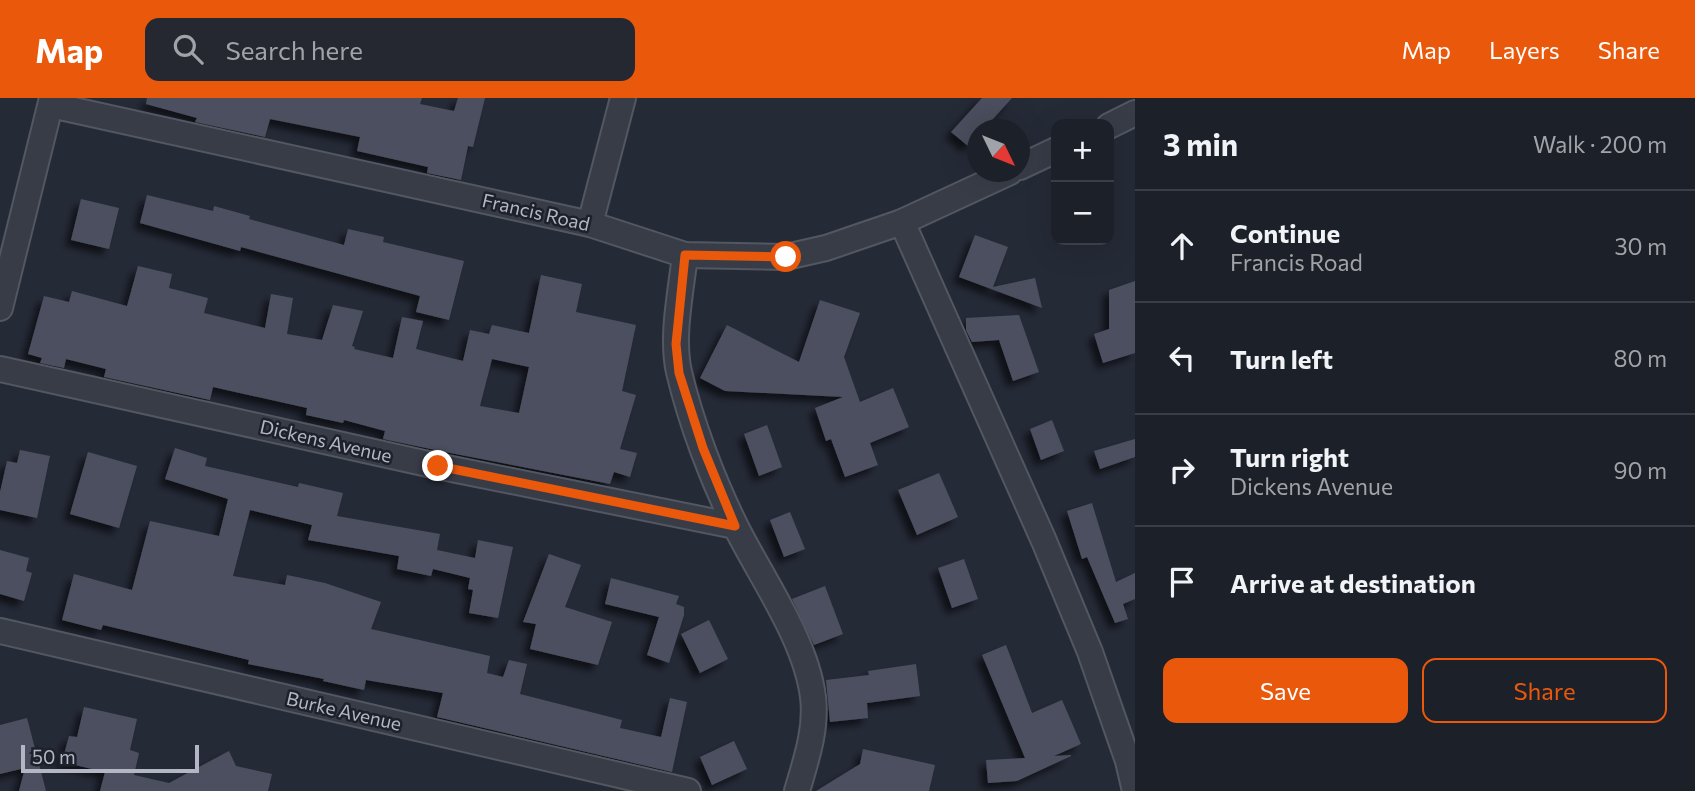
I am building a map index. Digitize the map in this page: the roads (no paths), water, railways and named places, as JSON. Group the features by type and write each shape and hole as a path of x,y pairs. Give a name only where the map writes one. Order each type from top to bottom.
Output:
{"street":[{"path":"590,224 622,98"},
{"path":"0,307 51,102"},
{"name":"Francis Road","path":"51,102 590,224 685,255 786,257 826,248 902,222 988,182"},
{"path":"1114,123 1135,113"},
{"path":"1030,162 1051,152"},
{"path":"902,222 1080,627 1128,761 1135,791"},
{"path":"685,255 676,344 679,373 703,448 735,526 783,613 810,679 814,700 813,731 797,791"},
{"name":"Dickens Avenue","path":"0,369 438,466 735,526"},
{"name":"Burke Avenue","path":"0,631 688,791"}]}
